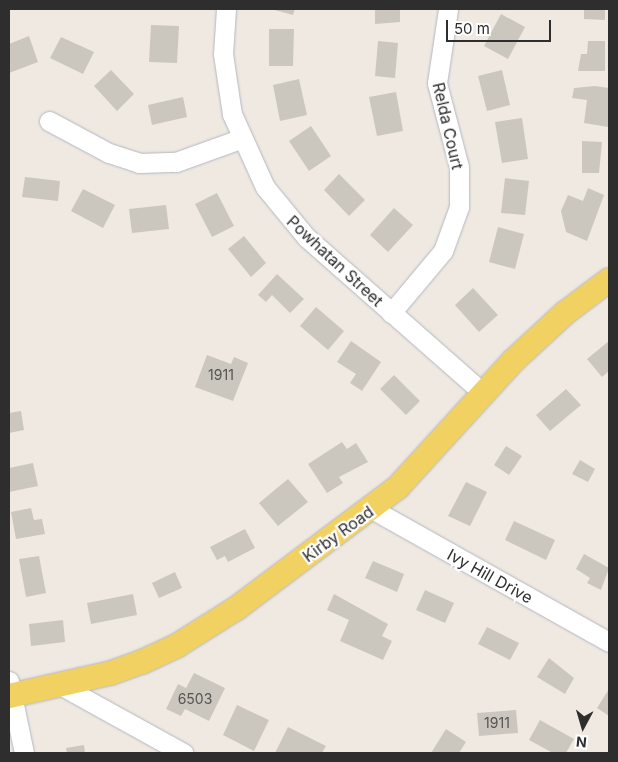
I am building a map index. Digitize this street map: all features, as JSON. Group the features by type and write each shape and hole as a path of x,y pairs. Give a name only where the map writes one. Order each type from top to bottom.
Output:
{"main road":[{"name":"Kirby Road","path":"10,691 60,685 110,674 178,645 237,608 372,509 432,454 484,394 559,318 609,280"}],"street":[{"name":"Powhatan Street","path":"226,9 226,84 240,139 282,211 391,313 484,394"},
{"name":"Relda Court","path":"391,313 443,251 459,207 459,167 436,83 448,9"},
{"path":"49,120 109,153 139,163 176,162 240,139"},
{"name":"Ivy Hill Drive","path":"372,509 609,642"},
{"path":"60,685 182,753"},
{"path":"10,691 24,753"}],"building":[{"path":"271,9 295,9 293,15"},
{"path":"375,9 400,9 400,22 375,24"},
{"path":"584,9 605,9 605,20 584,19"},
{"path":"501,14 525,27 508,59 484,46"},
{"path":"151,25 179,26 177,63 149,62"},
{"path":"269,29 294,29 293,66 269,66"},
{"path":"29,36 38,62 9,73 9,44"},
{"path":"61,37 94,52 83,74 50,58"},
{"path":"378,41 398,43 395,78 375,76"},
{"path":"588,41 605,41 605,71 578,71 581,54 587,54"},
{"path":"111,70 134,94 117,111 94,86"},
{"path":"502,70 510,105 487,111 478,76"},
{"path":"299,79 307,115 280,121 273,85"},
{"path":"595,86 609,88 608,127 584,123 587,100 572,98 574,88"},
{"path":"396,92 403,131 377,136 369,97"},
{"path":"183,97 187,117 152,125 148,105"},
{"path":"522,118 528,159 502,163 495,122"},
{"path":"311,126 331,156 309,171 289,141"},
{"path":"582,141 602,142 599,173 582,173"},
{"path":"339,174 365,200 349,216 324,190"},
{"path":"25,177 60,181 58,201 22,197"},
{"path":"505,178 529,181 525,215 501,213"},
{"path":"588,188 604,195 587,241 566,232 561,211 568,195 583,201"},
{"path":"83,189 115,205 103,228 71,211"},
{"path":"217,193 234,226 212,237 195,204"},
{"path":"166,205 169,229 132,233 129,209"},
{"path":"394,208 413,225 388,252 370,235"},
{"path":"498,227 524,234 515,269 489,262"},
{"path":"244,236 266,263 251,277 228,249"},
{"path":"277,274 304,299 290,313 272,295 266,302 258,295"},
{"path":"473,288 498,315 479,332 455,305"},
{"path":"316,307 344,331 328,350 300,326"},
{"path":"351,341 381,362 362,391 350,383 356,374 337,362"},
{"path":"609,341 609,371 602,377 587,359"},
{"path":"207,355 231,364 234,357 248,363 233,401 195,387"},
{"path":"394,375 420,401 406,415 380,389"},
{"path":"566,389 581,405 550,431 536,415"},
{"path":"21,411 24,430 9,433 9,413"},
{"path":"342,442 347,449 356,443 368,462 339,477 343,483 327,493 308,464"},
{"path":"506,446 522,456 509,475 494,465"},
{"path":"580,460 595,469 588,482 572,474"},
{"path":"33,463 38,486 9,492 9,468"},
{"path":"288,479 308,502 278,526 259,503"},
{"path":"466,482 487,492 470,526 448,516"},
{"path":"31,508 34,520 42,519 45,534 16,539 11,512"},
{"path":"514,521 555,540 546,560 505,540"},
{"path":"245,529 255,548 228,562 225,556 217,560 210,547"},
{"path":"584,554 609,568 601,590 587,583 590,578 576,569"},
{"path":"39,556 46,593 26,597 19,559"},
{"path":"373,561 404,574 397,592 365,578"},
{"path":"175,572 182,588 159,598 152,583"},
{"path":"425,590 454,603 445,623 416,610"},
{"path":"133,594 137,615 91,624 87,603"},
{"path":"334,594 388,624 382,636 392,641 383,660 340,641 349,620 327,610"},
{"path":"63,620 65,642 31,646 29,624"},
{"path":"487,627 519,643 510,660 478,644"},
{"path":"549,658 574,678 565,694 537,677"},
{"path":"194,673 225,688 209,721 185,709 181,716 166,709 178,684 186,688"},
{"path":"609,689 609,716 597,708"},
{"path":"237,705 269,720 254,751 223,735"},
{"path":"516,710 518,733 479,736 477,713"},
{"path":"540,720 574,739 566,753 553,753 529,740"},
{"path":"288,727 326,746 322,753 275,753"},
{"path":"446,729 466,742 459,753 431,753"},
{"path":"84,745 85,753 67,753 66,748"}]}
